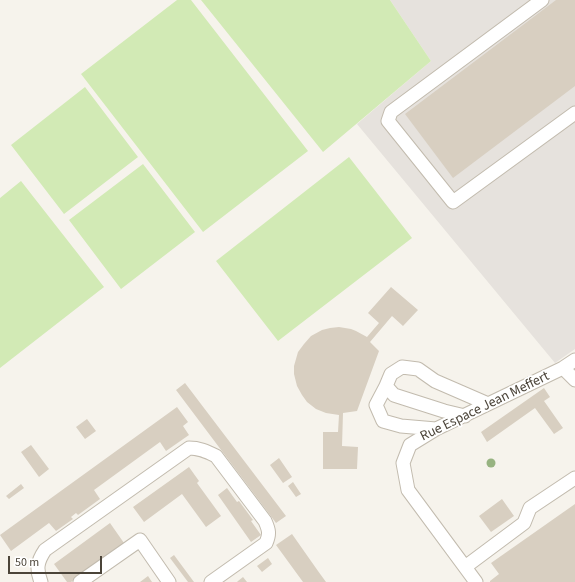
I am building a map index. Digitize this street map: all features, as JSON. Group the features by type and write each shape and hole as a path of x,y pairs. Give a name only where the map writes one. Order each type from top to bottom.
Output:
{"lane":[{"path":"542,0 391,112 388,121 453,202 575,113"},
{"name":"Rue Espace Jean Meffert","path":"476,582 408,490 402,463 410,445 436,429 563,368 575,360"},
{"path":"436,429 401,426 383,421 376,405 391,374 402,368 418,369 435,381 488,404"},
{"path":"563,368 575,380"},
{"path":"386,386 394,395 465,416"},
{"path":"41,582 38,574 38,565 40,557 45,550 189,448 201,449 216,456 268,528 269,537 266,543 210,582"},
{"path":"465,567 524,523 530,508 575,478"},
{"path":"80,582 140,540 169,582"}],"shaded area":[{"path":"390,0 575,0 575,349 555,363 357,124 431,61"}],"green space":[{"path":"177,0 191,0 308,151 203,232 81,74"},
{"path":"201,0 390,0 431,61 323,152"},
{"path":"85,87 138,157 64,214 11,145"},
{"path":"349,157 412,238 278,341 216,261"},
{"path":"143,164 195,232 121,289 69,220"},
{"path":"21,181 104,287 0,368 0,198"}],"building":[{"path":"556,0 575,0 575,86 453,178 405,114"},
{"path":"391,287 418,310 403,326 392,316 370,342 379,351 357,411 343,413 342,446 358,447 357,469 323,469 323,432 338,432 339,415 326,413 316,409 307,402 302,395 297,386 294,374 294,366 298,352 311,336 322,330 330,328 339,327 351,329 367,337 379,323 368,313"},
{"path":"185,383 286,516 276,523 176,390"},
{"path":"544,388 550,397 544,401 563,428 554,434 535,408 487,442 481,432"},
{"path":"177,407 188,422 183,426 189,435 166,451 160,442 94,490 100,499 78,515 76,513 71,517 73,519 56,531 49,523 11,551 0,535"},
{"path":"87,419 96,431 85,439 76,427"},
{"path":"31,445 49,469 39,477 21,452"},
{"path":"279,458 292,477 283,483 270,465"},
{"path":"189,467 199,481 197,483 221,516 206,527 182,494 144,522 133,507"},
{"path":"293,482 301,494 296,497 288,486"},
{"path":"21,484 24,488 9,499 6,496"},
{"path":"227,488 253,520 251,521 261,535 251,542 218,495"},
{"path":"502,499 514,516 491,532 479,516"},
{"path":"575,504 575,582 490,582 499,574 491,563"},
{"path":"110,523 124,543 71,582 67,582 54,564"},
{"path":"292,534 326,582 303,582 276,545"},
{"path":"174,555 194,582 188,582 170,558"},
{"path":"268,558 272,564 262,572 257,566"},
{"path":"148,576 152,582 140,582"},
{"path":"243,577 247,582 237,582 238,581"}]}
